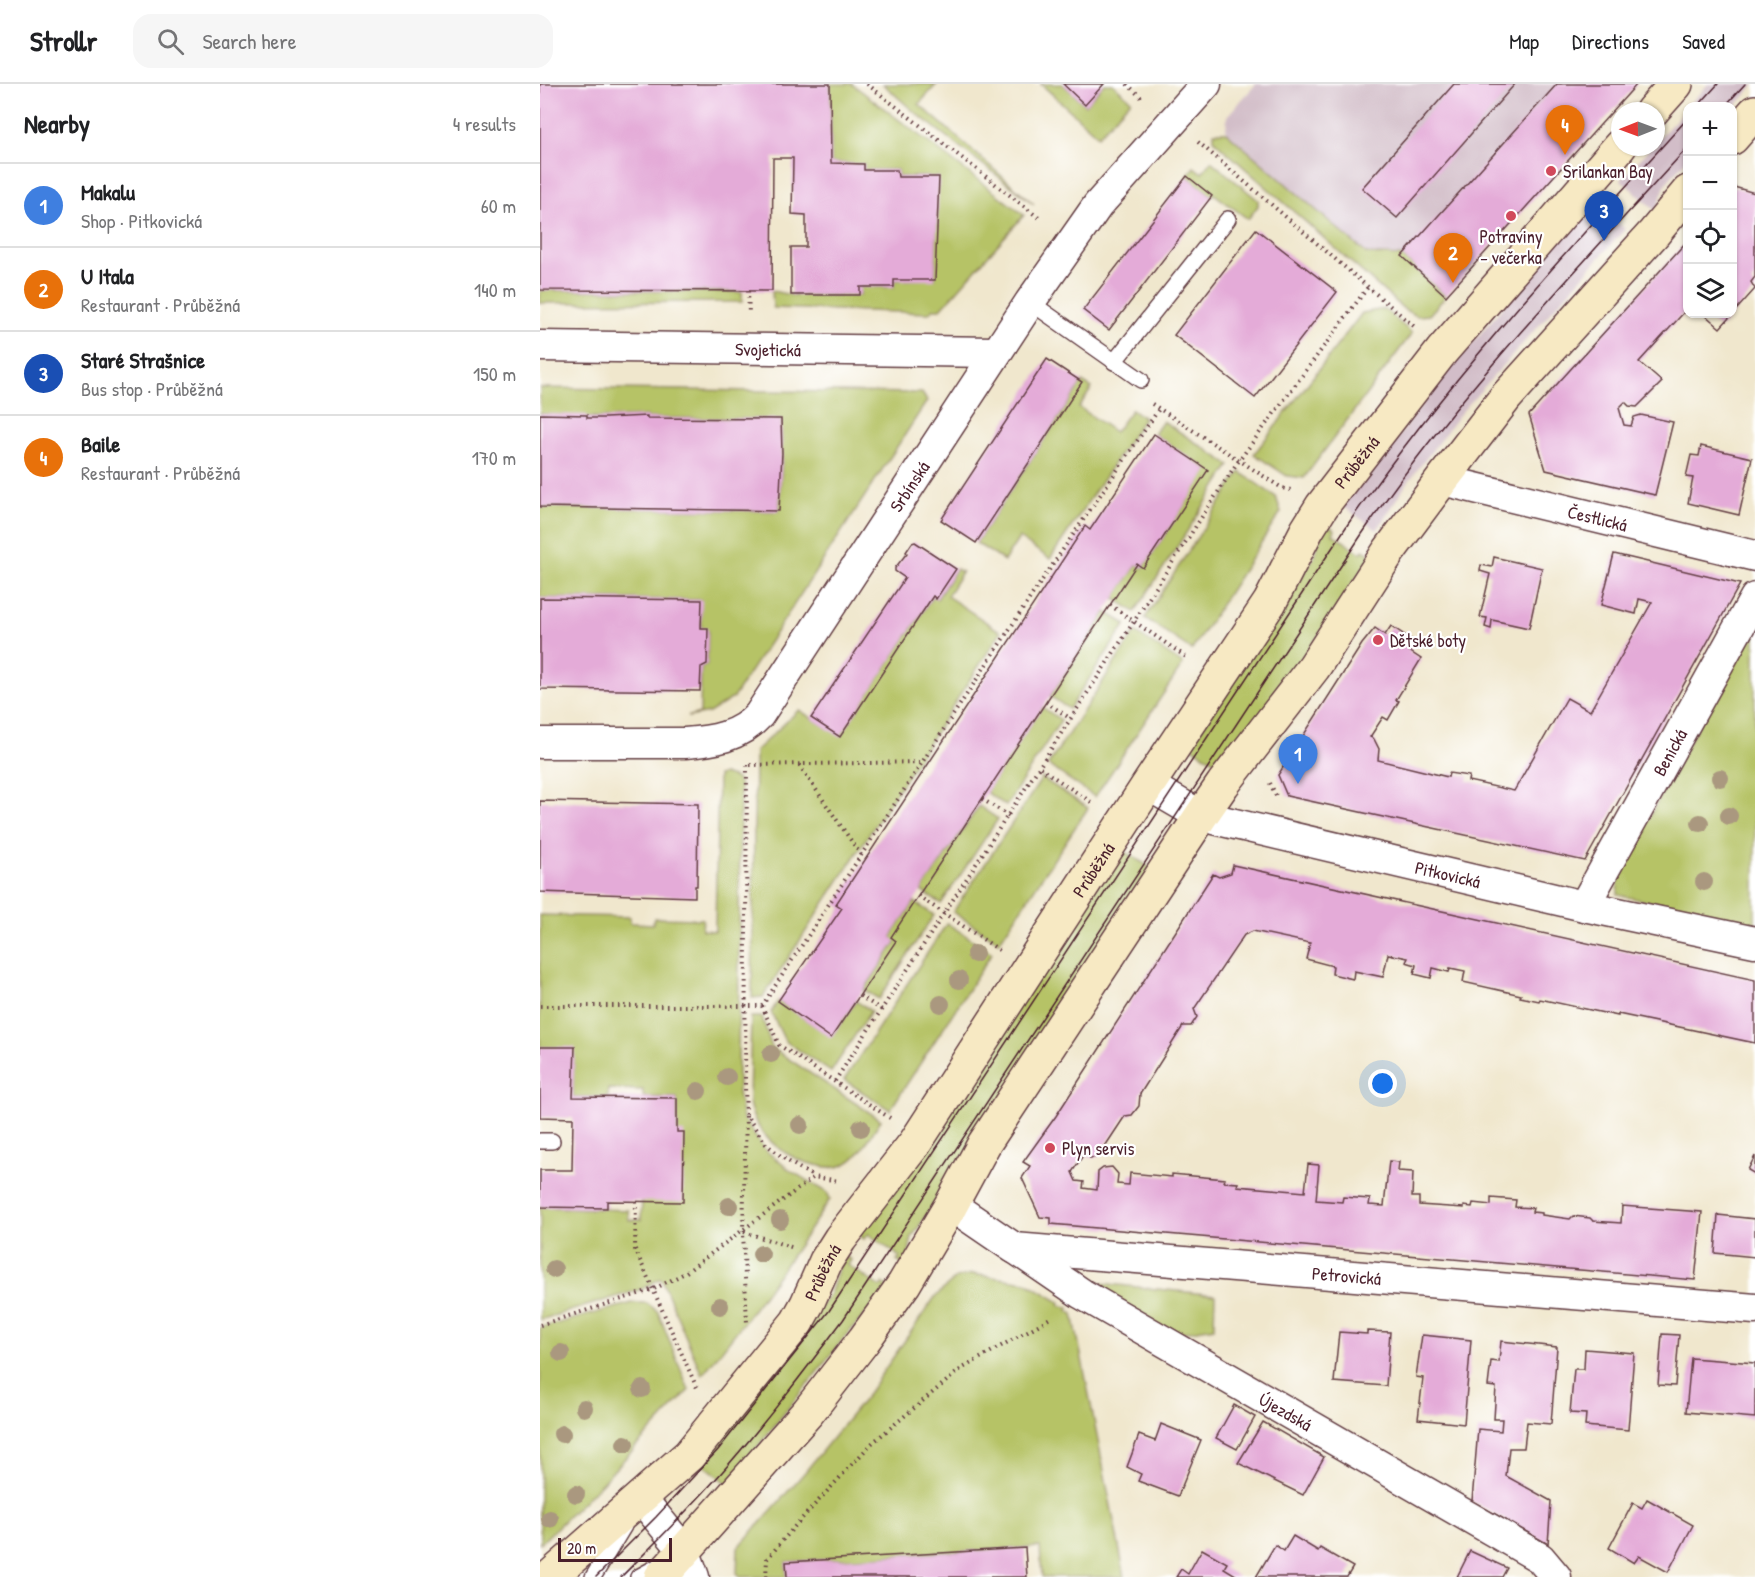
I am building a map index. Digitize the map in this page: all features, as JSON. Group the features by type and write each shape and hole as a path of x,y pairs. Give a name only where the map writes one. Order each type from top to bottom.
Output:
{"main road":[{"path":"1660,102 1676,84"},
{"name":"Průběžná","path":"550,1577 689,1455 797,1322 835,1246 915,1143 1270,602 1322,506 1442,351 1611,156"},
{"path":"661,1577 689,1564 857,1349 904,1284 984,1144 1222,784 1314,667 1389,551 1506,397 1683,198"}],"street":[{"name":"Srbínská","path":"540,743 709,741 742,731 752,724 996,352 1098,206 1206,84"},
{"name":"Svojetická","path":"540,346 996,352"},
{"name":"Čestlická","path":"1442,480 1755,556"},
{"name":"Benická","path":"1584,906 1755,598"},
{"name":"Pitkovická","path":"1148,785 1201,816 1584,906 1755,942"},
{"name":"Petrovická","path":"951,1205 1014,1248 1755,1309"},
{"name":"Újezdská","path":"1014,1248 1082,1294 1540,1558 1556,1577"},
{"path":"641,1498 689,1564"}],"lane":[{"path":"1114,362 1228,219"},
{"path":"1030,302 1141,380"},
{"path":"593,1577 641,1498"},
{"path":"638,1577 689,1564"}],"path":[{"path":"867,84 1040,218"},
{"path":"1127,84 1144,100"},
{"path":"1170,124 1194,139 1418,329"},
{"path":"835,1081 1240,460 1368,287"},
{"path":"748,291 750,317"},
{"path":"1141,380 1140,396 1282,488 1304,494 1322,506"},
{"path":"762,1006 1032,596 1159,409"},
{"path":"1110,605 1195,663"},
{"path":"1046,702 1071,719"},
{"path":"747,1331 743,1231 746,1115 747,765 922,762"},
{"path":"798,764 861,855"},
{"path":"1040,768 1100,808"},
{"path":"982,800 1009,816"},
{"path":"918,896 1004,954"},
{"path":"860,996 882,1010"},
{"path":"540,1006 762,1006"},
{"path":"762,1006 779,1045 893,1120"},
{"path":"746,1115 766,1144 786,1160 814,1177 842,1182"},
{"path":"540,1326 654,1289 685,1273 814,1177"},
{"path":"636,1201 635,1249 700,1393"},
{"path":"743,1231 797,1249"},
{"path":"766,1577 767,1559 871,1444 961,1369 1052,1317"}],"shaded area":[{"path":"1256,84 1557,84 1402,256 1367,254 1226,132 1227,116"},
{"path":"1708,84 1755,84 1737,104 1737,102 1692,102"},
{"path":"1683,112 1683,164 1666,183 1656,211 1621,180 1643,156 1665,156 1665,131"},
{"path":"1589,197 1625,229 1459,415 1406,485 1377,530 1338,503 1371,474 1432,391 1518,289"}],"green space":[{"path":"830,84 852,84 1024,215 941,309 933,309 929,313 773,308 772,291 791,295 860,295 860,287 894,287 894,280 935,279 938,177 898,177 897,170 864,170 864,164 831,163"},
{"path":"883,84 937,84 919,104 1034,204 913,111"},
{"path":"1041,84 1063,84 1085,105 1104,84 1113,84 1131,100 1098,136"},
{"path":"1214,132 1226,132 1367,254 1402,256 1446,296 1429,315 1417,316 1405,310 1221,147 1214,140"},
{"path":"1211,161 1258,200 1258,206 1248,219 1214,194 1212,196 1187,176 1194,167 1202,173"},
{"path":"540,290 742,292 742,302 540,303"},
{"path":"1384,309 1412,333 1304,478 1287,476 1254,454 1362,313"},
{"path":"1082,382 1092,388 1079,407 1115,432 1132,409 1144,418 1050,559 1019,538 1004,561 976,543"},
{"path":"540,388 922,393 927,401 733,698 709,713 687,717 700,713 701,667 707,664 708,629 701,628 701,600 540,598 540,507 779,511 781,419 647,418 647,416 605,418 540,414"},
{"path":"1163,421 1230,465 1135,612 1114,598 1137,564 1143,568 1207,470 1154,434"},
{"path":"1240,472 1276,497 1281,512 1192,650 1145,618"},
{"path":"1325,523 1335,530 1333,534 1361,553 1363,550 1372,555 1303,659 1222,766 1190,746 1313,559"},
{"path":"956,569 962,572 947,596 1001,632 763,997 752,998 755,751 799,710 840,736 933,596 937,599"},
{"path":"1106,612 1126,624 1069,709 1050,696"},
{"path":"1755,618 1755,925 1618,895 1618,876"},
{"path":"1135,632 1183,664 1095,797 1048,765"},
{"path":"1042,707 1061,720 1006,806 986,792"},
{"path":"723,774 735,778 740,785 738,1092 743,1119 765,1150 791,1171 827,1192 830,1199 768,1289 702,1375 661,1278 642,1289 540,1320 540,1207 628,1210 629,1220 641,1220 642,1201 677,1132 677,1098 643,1097 643,1090 608,1089 608,1097 573,1097 574,1048 540,1047 540,915 630,917 630,923 653,924 654,918 703,919 702,930 715,931 718,776"},
{"path":"1042,778 1088,808 999,942 953,912"},
{"path":"979,806 998,819 941,904 921,891"},
{"path":"1122,850 1153,869 912,1237 905,1266 897,1261 900,1257 868,1234 864,1239 858,1234"},
{"path":"914,902 934,915 879,999 864,990 896,942 891,937"},
{"path":"947,923 992,953 890,1110 844,1080"},
{"path":"778,1001 831,1037 856,1001 871,1011 831,1072 785,1041 771,1012"},
{"path":"751,1017 762,1017 772,1048 881,1120 860,1152 849,1162 832,1167 809,1163 786,1153 766,1137 749,1103"},
{"path":"843,1255 851,1260 848,1265 880,1287 883,1283 890,1288 849,1332 728,1484 696,1458 830,1294"},
{"path":"972,1274 1026,1282 1060,1302 1059,1305 1069,1308 1068,1311 1073,1314 1125,1577 1042,1577 1040,1547 786,1562 787,1577 740,1577 737,1573 738,1548 805,1472 865,1398 935,1297 956,1278"},
{"path":"1099,1283 1215,1295 1214,1327 1167,1335 1102,1295"},
{"path":"632,1303 647,1303 658,1312 689,1390 601,1484 540,1544 540,1328"}],"building":[{"path":"540,84 830,84 831,163 864,164 864,170 897,170 898,177 939,177 935,280 894,280 894,287 860,287 860,295 791,295 791,247 806,247 806,215 792,214 793,158 773,158 772,291 540,290"},
{"path":"1063,84 1104,84 1085,105"},
{"path":"1454,84 1515,84 1397,218 1362,188"},
{"path":"1557,84 1637,84 1621,102 1611,102 1611,113 1446,296 1402,256"},
{"path":"1187,176 1212,196 1109,330 1083,310"},
{"path":"1737,188 1755,193 1755,277 1751,282 1755,289 1737,309"},
{"path":"1256,229 1337,292 1255,398 1174,335"},
{"path":"1683,246 1683,314 1639,362 1662,382 1637,407 1629,406 1625,402 1619,408 1624,425 1631,426 1634,417 1641,415 1673,422 1655,495 1546,470 1529,415"},
{"path":"1709,318 1729,318 1720,328"},
{"path":"1047,359 1082,382 976,543 941,520"},
{"path":"540,414 587,415 587,418 647,416 647,418 781,419 779,511 540,507"},
{"path":"1154,434 1208,470 1143,568 1137,564 891,937 896,941 831,1038 778,1001 842,908 836,904 1085,526 1090,530"},
{"path":"1701,446 1752,458 1739,515 1688,503 1693,478 1686,477 1691,455 1699,456"},
{"path":"915,542 956,569 936,599 933,596 840,737 811,718 905,578 895,571 895,568"},
{"path":"1614,554 1740,584 1585,861 1287,796 1278,775 1362,644 1375,628 1385,635 1391,626 1415,642 1409,651 1421,659 1396,700 1399,701 1388,720 1383,717 1370,737 1374,739 1379,749 1378,760 1448,777 1449,773 1469,776 1468,781 1514,791 1567,698 1590,711 1652,602 1639,599 1636,614 1601,605"},
{"path":"1494,557 1542,568 1529,628 1492,620 1491,629 1485,627 1487,618 1480,617 1490,574 1480,571 1481,565 1492,567"},
{"path":"540,598 702,600 701,628 708,628 707,664 701,667 700,691 540,689"},
{"path":"540,801 698,804 695,897 540,892"},
{"path":"1233,865 1755,980 1755,1043 1618,1014 1618,1016 1540,999 1539,1001 1520,997 1521,995 1463,982 1465,971 1450,968 1449,972 1433,968 1431,978 1414,974 1416,965 1406,962 1408,958 1388,954 1383,977 1354,971 1353,979 1332,974 1333,966 1306,959 1310,943 1253,931 1244,935 1194,1009 1197,1017 1191,1026 1183,1026 1140,1094 1139,1106 1132,1115 1125,1116 1098,1157 1090,1158 1084,1154 1072,1172 1076,1181 1084,1182 1083,1188 1097,1190 1098,1172 1103,1168 1112,1167 1118,1174 1117,1184 1129,1185 1130,1173 1172,1177 1172,1174 1225,1179 1224,1182 1238,1183 1237,1186 1305,1192 1308,1164 1319,1165 1316,1200 1342,1202 1343,1197 1370,1199 1369,1205 1384,1206 1389,1161 1399,1162 1398,1171 1413,1172 1412,1197 1419,1197 1419,1205 1464,1208 1464,1206 1472,1207 1473,1203 1491,1205 1491,1198 1516,1200 1515,1207 1533,1208 1532,1212 1542,1213 1542,1215 1570,1219 1573,1216 1590,1218 1593,1221 1621,1223 1622,1206 1702,1212 1695,1280 1051,1224 1051,1218 1040,1217 1022,1178 1030,1166 1023,1162 1056,1116 1213,874 1219,877 1231,873"},
{"path":"540,1047 575,1047 573,1097 677,1098 677,1132 684,1132 683,1202 607,1201 607,1208 540,1207 540,1170 572,1170 573,1118 540,1117"},
{"path":"1755,1156 1755,1174 1748,1170"},
{"path":"1718,1215 1755,1219 1755,1257 1715,1253"},
{"path":"1367,1331 1390,1332 1386,1386 1334,1382 1339,1332 1367,1334"},
{"path":"1662,1334 1679,1335 1675,1386 1658,1385"},
{"path":"1422,1335 1471,1340 1464,1424 1418,1419 1423,1378 1416,1377"},
{"path":"1501,1341 1557,1347 1551,1424 1527,1422 1524,1448 1509,1448 1506,1476 1551,1501 1548,1544 1472,1501 1478,1429 1501,1431 1502,1419 1494,1419 1496,1387 1488,1386 1491,1361 1499,1362"},
{"path":"1585,1349 1634,1353 1628,1430 1585,1426 1586,1414 1570,1413 1574,1369 1584,1369"},
{"path":"1691,1358 1755,1363 1755,1418 1686,1412"},
{"path":"1234,1405 1255,1417 1237,1449 1216,1438"},
{"path":"1263,1422 1324,1457 1303,1495 1238,1463"},
{"path":"1161,1424 1201,1440 1178,1496 1138,1481 1141,1474 1127,1467 1139,1435 1155,1441"},
{"path":"1647,1499 1693,1525 1668,1572 1639,1556 1634,1563 1609,1548 1633,1503 1642,1508"},
{"path":"1293,1536 1318,1551 1320,1548 1353,1567 1347,1577 1256,1577 1275,1545 1284,1551"},
{"path":"1025,1548 1027,1577 787,1577 786,1562"},
{"path":"1202,1549 1227,1563 1224,1568 1239,1577 1176,1577 1181,1569 1188,1574"},
{"path":"1470,1551 1507,1568 1502,1577 1457,1577"}],"tram line":[{"path":"1702,102 1718,84"},
{"path":"1729,102 1745,84"},
{"path":"596,1577 718,1450 829,1311 1348,524 1387,470 1427,417 1511,315 1683,124"},
{"path":"621,1577 690,1508 729,1464 843,1320 1362,534 1399,482 1437,432 1518,335 1683,152"}],"place":[{"name":"Baile","path":"1565,155"},
{"name":"Srilankan Bay","path":"1551,171"},
{"name":"Potraviny – večerka","path":"1511,216"},
{"name":"Staré Strašnice","path":"1604,241"},
{"name":"U Itala","path":"1453,283"},
{"name":"Dětské boty","path":"1378,640"},
{"name":"Makalu","path":"1298,784"},
{"name":"Plyn servis","path":"1050,1148"}]}
